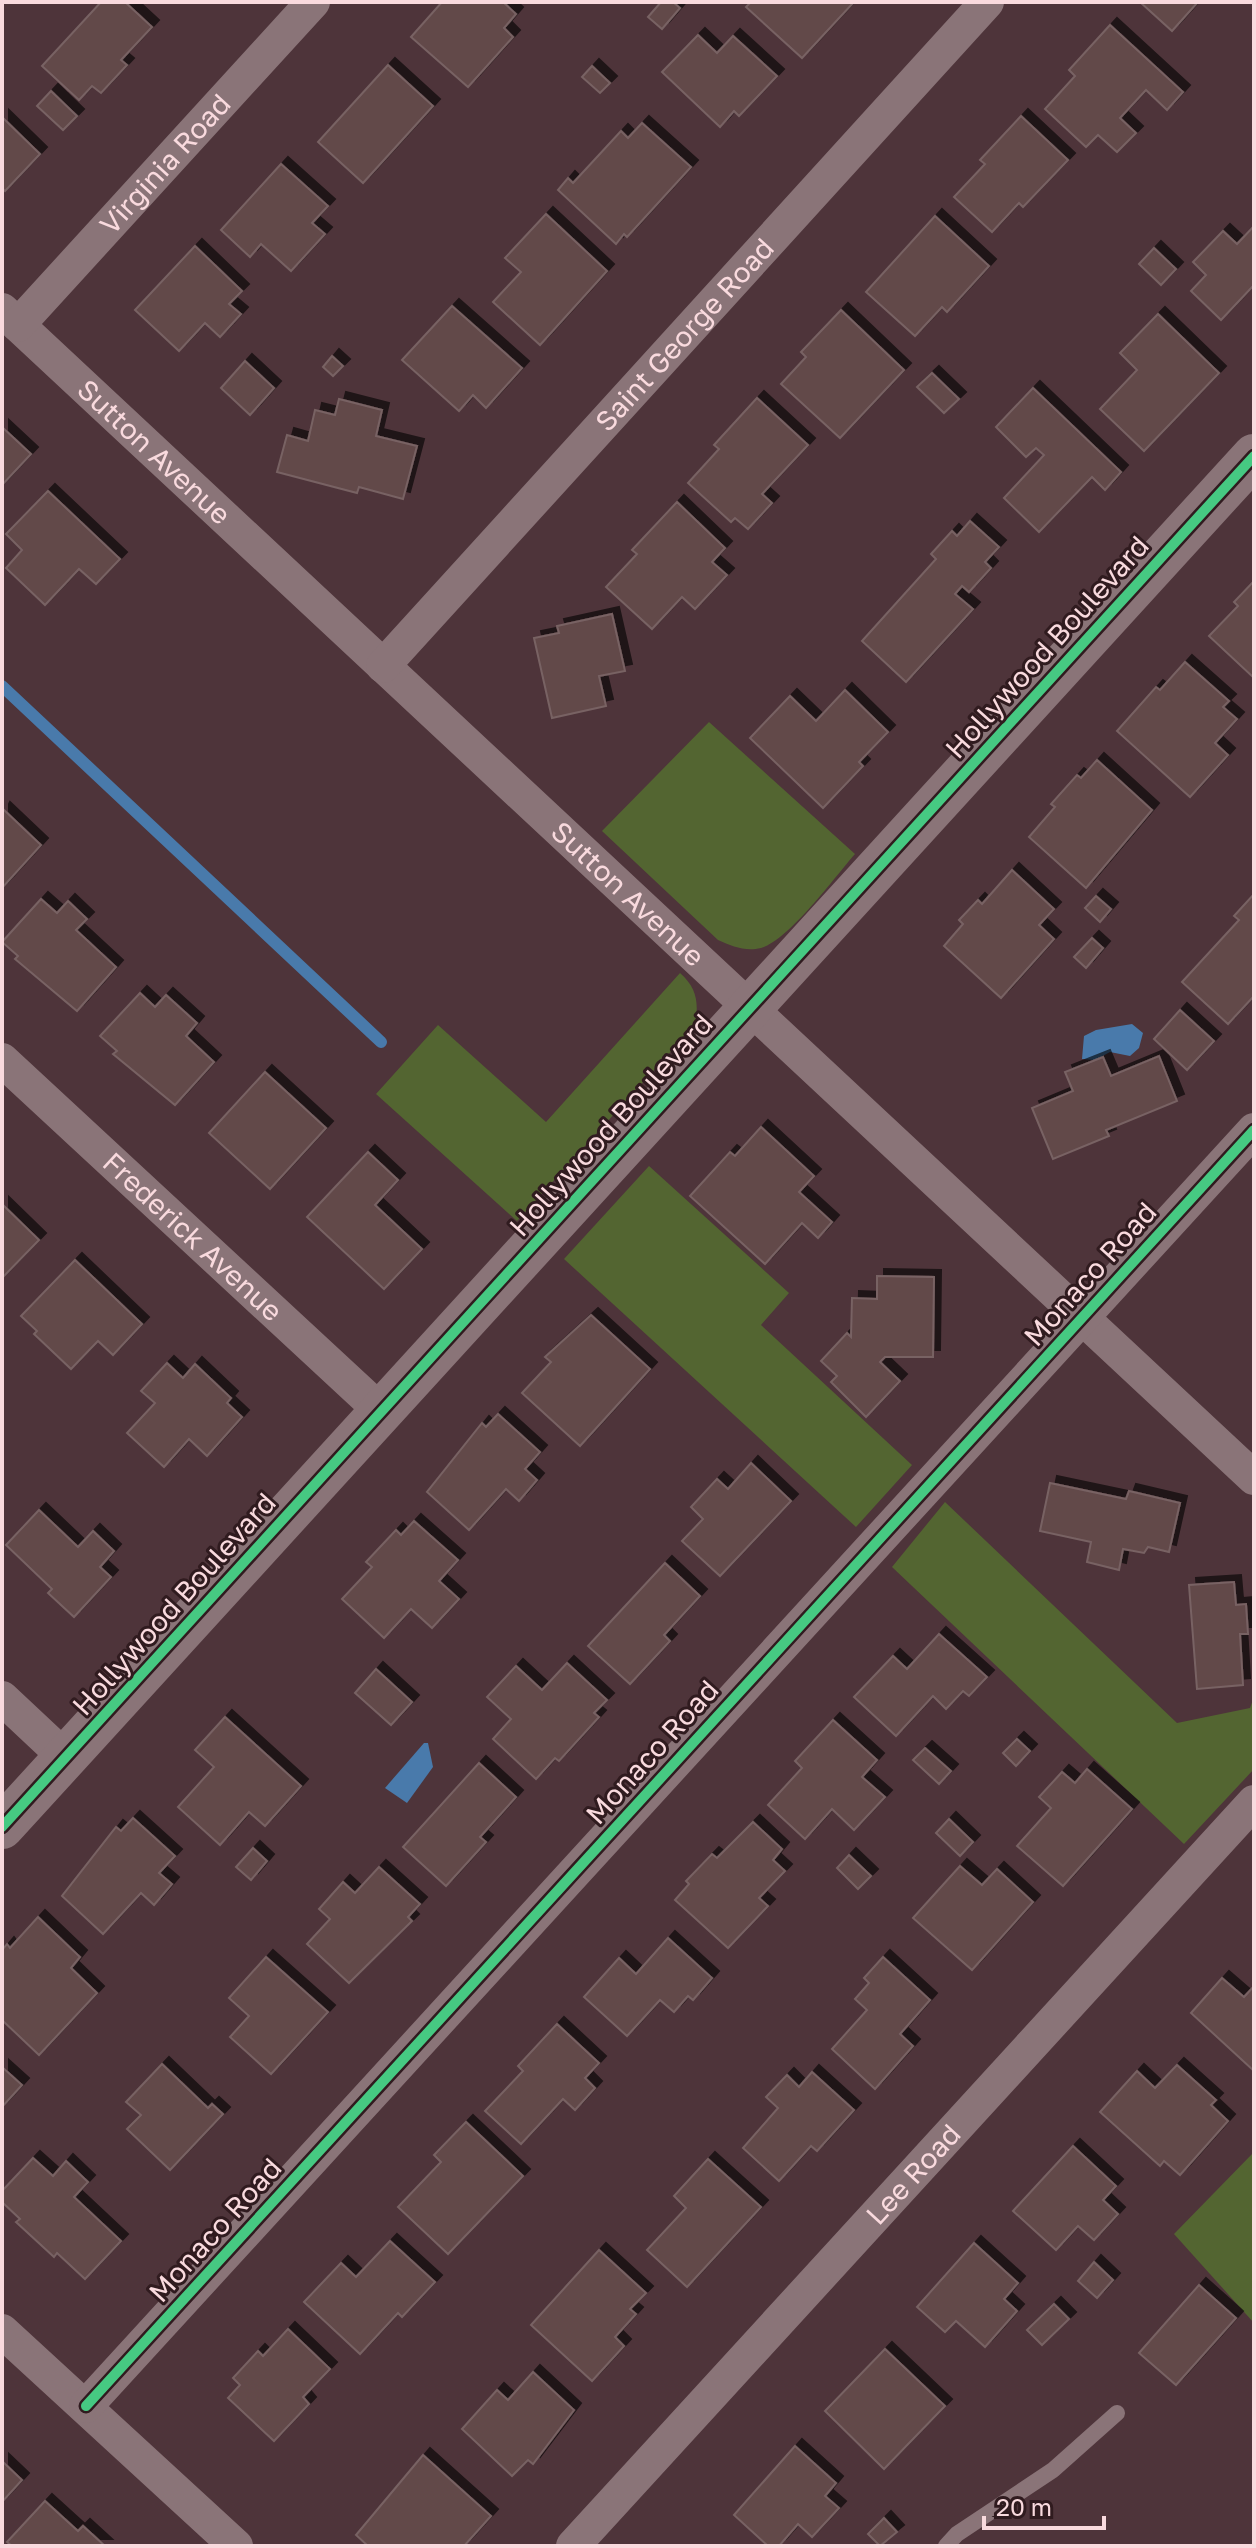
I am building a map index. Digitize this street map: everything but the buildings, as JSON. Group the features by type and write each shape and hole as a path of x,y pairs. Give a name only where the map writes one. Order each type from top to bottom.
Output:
{"street":[{"name":"Virginia Road","path":"10,318 313,2"},
{"name":"Saint George Road","path":"383,666 987,2"},
{"name":"Sutton Avenue","path":"10,318 1254,1478"},
{"name":"Hollywood Boulevard","path":"2,1827 1254,456"},
{"name":"Frederick Avenue","path":"2,1060 382,1412"},
{"name":"Monaco Road","path":"86,2406 1254,1130"},
{"path":"2,1698 66,1758"},
{"name":"Lee Road","path":"573,2546 1254,1802"},
{"path":"2,2331 236,2546"}],"lane":[{"path":"946,2546 957,2534 1053,2470 1117,2413"}],"green space":[{"path":"709,722 855,854 798,921 772,943 761,948 744,949 718,940 602,831"},
{"path":"680,973 695,996 695,1025 517,1221 376,1094 438,1025 546,1122"},
{"path":"649,1166 789,1293 761,1325 912,1465 856,1527 564,1259"},
{"path":"945,1502 1177,1723 1250,1708 1254,1697 1254,1769 1184,1844 892,1567"},
{"path":"1254,2152 1254,2323 1174,2234"}],"water":[{"path":"1132,1024 1143,1033 1139,1048 1130,1056 1110,1052 1095,1060 1082,1059 1084,1036 1096,1030"},
{"path":"424,1743 428,1743 433,1767 407,1803 385,1788"}],"waterway":[{"path":"2,686 381,1042"}],"cycle path":[{"path":"2,1827 1254,456"},
{"path":"86,2406 1254,1130"}]}
